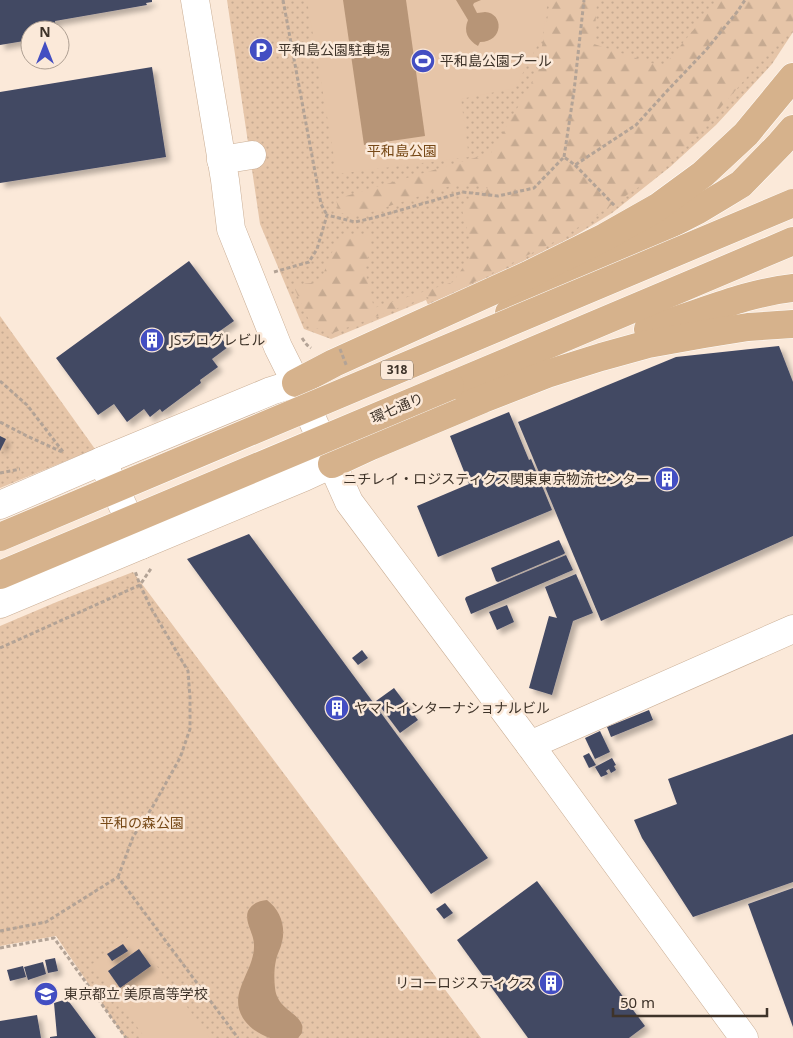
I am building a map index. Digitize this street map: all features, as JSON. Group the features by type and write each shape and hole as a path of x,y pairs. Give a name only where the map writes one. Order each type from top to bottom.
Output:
{"main road":[{"path":"296,383 528,275 632,223 658,207 703,174 746,134 793,77"},
{"path":"438,353 610,255 724,196 741,184 793,129"},
{"name":"318","path":"0,537 793,203"},
{"name":"環七通り","path":"0,575 793,241"},
{"path":"450,386 664,325 729,303 781,289 793,288"},
{"path":"332,464 483,398 547,374 601,357 648,344 704,334 748,327 793,324"}],"street":[{"path":"195,0 231,229 278,347 349,502 530,745 744,1038"},
{"path":"221,160 252,155"},
{"path":"0,505 270,391 296,383"},
{"path":"102,461 141,545"},
{"path":"0,604 332,464"},
{"path":"530,745 793,629"}],"path":[{"path":"284,0 321,204 327,214 355,222 463,192 498,196 534,188 564,157 574,91 584,0"},
{"path":"575,166 636,125 706,50 745,0"},
{"path":"564,157 632,223"},
{"path":"274,272 309,262 317,249 327,214"},
{"path":"340,349 348,369"},
{"path":"0,381 28,405 64,453 0,422"},
{"path":"0,648 140,585 151,608 188,671 190,698 190,729 180,758 133,837 118,877 46,922 0,931"},
{"path":"118,877 238,1038"},
{"path":"0,948 54,938 126,1038"}],"green space":[{"name":"平和島公園","path":"227,0 793,0 793,32 772,64 716,125 670,167 612,213 532,262 429,307 426,300 331,339 304,329 260,224"},
{"name":"平和島公園プール","path":"307,0 548,0 543,35 515,88 461,99 469,157 337,174"},
{"path":"551,0 597,0 594,44 663,67 718,0 793,0 793,24 689,144 639,187 562,238 436,301 427,297 333,333 312,327 293,285 320,282 335,245 348,234 371,234 371,249 364,267 374,308 453,282 470,257 470,240 461,206 488,188 481,184 453,185 362,215 339,213 336,199 491,153 536,76"},
{"path":"0,316 95,449 0,488"},
{"name":"平和の森公園","path":"133,572 481,1038 125,1038 56,936 0,946 0,626"},
{"path":"133,934 210,1038 145,1038 92,964"}],"shaded area":[{"path":"343,0 406,0 425,136 364,145"},
{"path":"456,0 481,0 473,5 477,13 485,12 496,17 499,27 494,37 488,41 480,42 478,46 472,41 466,32 468,20"},
{"path":"267,900 279,913 283,930 275,967 275,988 283,1006 300,1021 302,1033 298,1038 270,1038 263,1035 247,1024 240,1011 239,993 250,965 254,945 247,915 248,911 256,903"}],"building":[{"path":"0,0 152,0 152,2 146,3 147,5 61,20 20,20 20,42 0,45"},
{"path":"152,67 166,157 0,183 0,92"},
{"name":"JSプログレビル","path":"189,261 234,321 217,333 228,347 212,359 218,367 200,380 201,383 162,412 160,409 150,417 144,409 127,422 114,404 98,415 56,358"},
{"name":"ニチレイ・ロジスティクス関東東京物流センター","path":"779,346 793,382 793,536 601,621 518,422 676,357"},
{"path":"509,412 552,510 438,557 417,506 469,484 450,436"},
{"path":"0,436 6,439 0,451"},
{"name":"ヤマトインターナショナルビル","path":"249,534 488,858 431,894 187,559"},
{"path":"559,540 564,554 498,582 496,581 491,568"},
{"path":"566,555 573,570 471,614 465,599 466,597"},
{"path":"576,574 593,613 573,621 552,695 529,688 549,616 557,618 545,587"},
{"path":"507,605 514,622 497,630 489,612"},
{"path":"362,650 368,658 358,665 352,658"},
{"path":"394,688 418,720 400,733 376,701"},
{"path":"649,710 653,720 611,737 607,727"},
{"path":"600,731 610,752 595,759 585,738"},
{"path":"793,734 793,882 693,917 642,838 634,820 677,804 668,779"},
{"path":"589,753 596,765 589,768 583,756"},
{"path":"612,758 616,765 614,766 616,770 611,773 609,769 606,771 608,774 601,777 595,767"},
{"name":"リコーロジスティクス","path":"537,881 645,1026 629,1038 528,1038 457,940"},
{"path":"793,888 793,1027 748,904"},
{"path":"445,903 453,913 444,919 436,909"},
{"path":"123,944 128,951 112,961 107,954"},
{"path":"139,949 151,966 120,988 108,971"},
{"path":"55,958 58,971 48,973 45,960"},
{"path":"43,962 46,974 28,980 24,967"},
{"path":"23,966 26,977 10,981 7,970"},
{"path":"67,999 96,1038 50,1038 57,1036 54,1003"},
{"path":"37,1015 41,1038 0,1038 0,1021"}],"place":[{"name":"平和島公園駐車場","path":"261,50"},
{"name":"平和島公園プール","path":"423,61"},
{"name":"JSプログレビル","path":"152,340"},
{"name":"ニチレイ・ロジスティクス関東東京物流センター","path":"667,479"},
{"name":"ヤマトインターナショナルビル","path":"337,708"},
{"name":"リコーロジスティクス","path":"551,983"},
{"name":"東京都立 美原高等学校","path":"46,994"}]}
